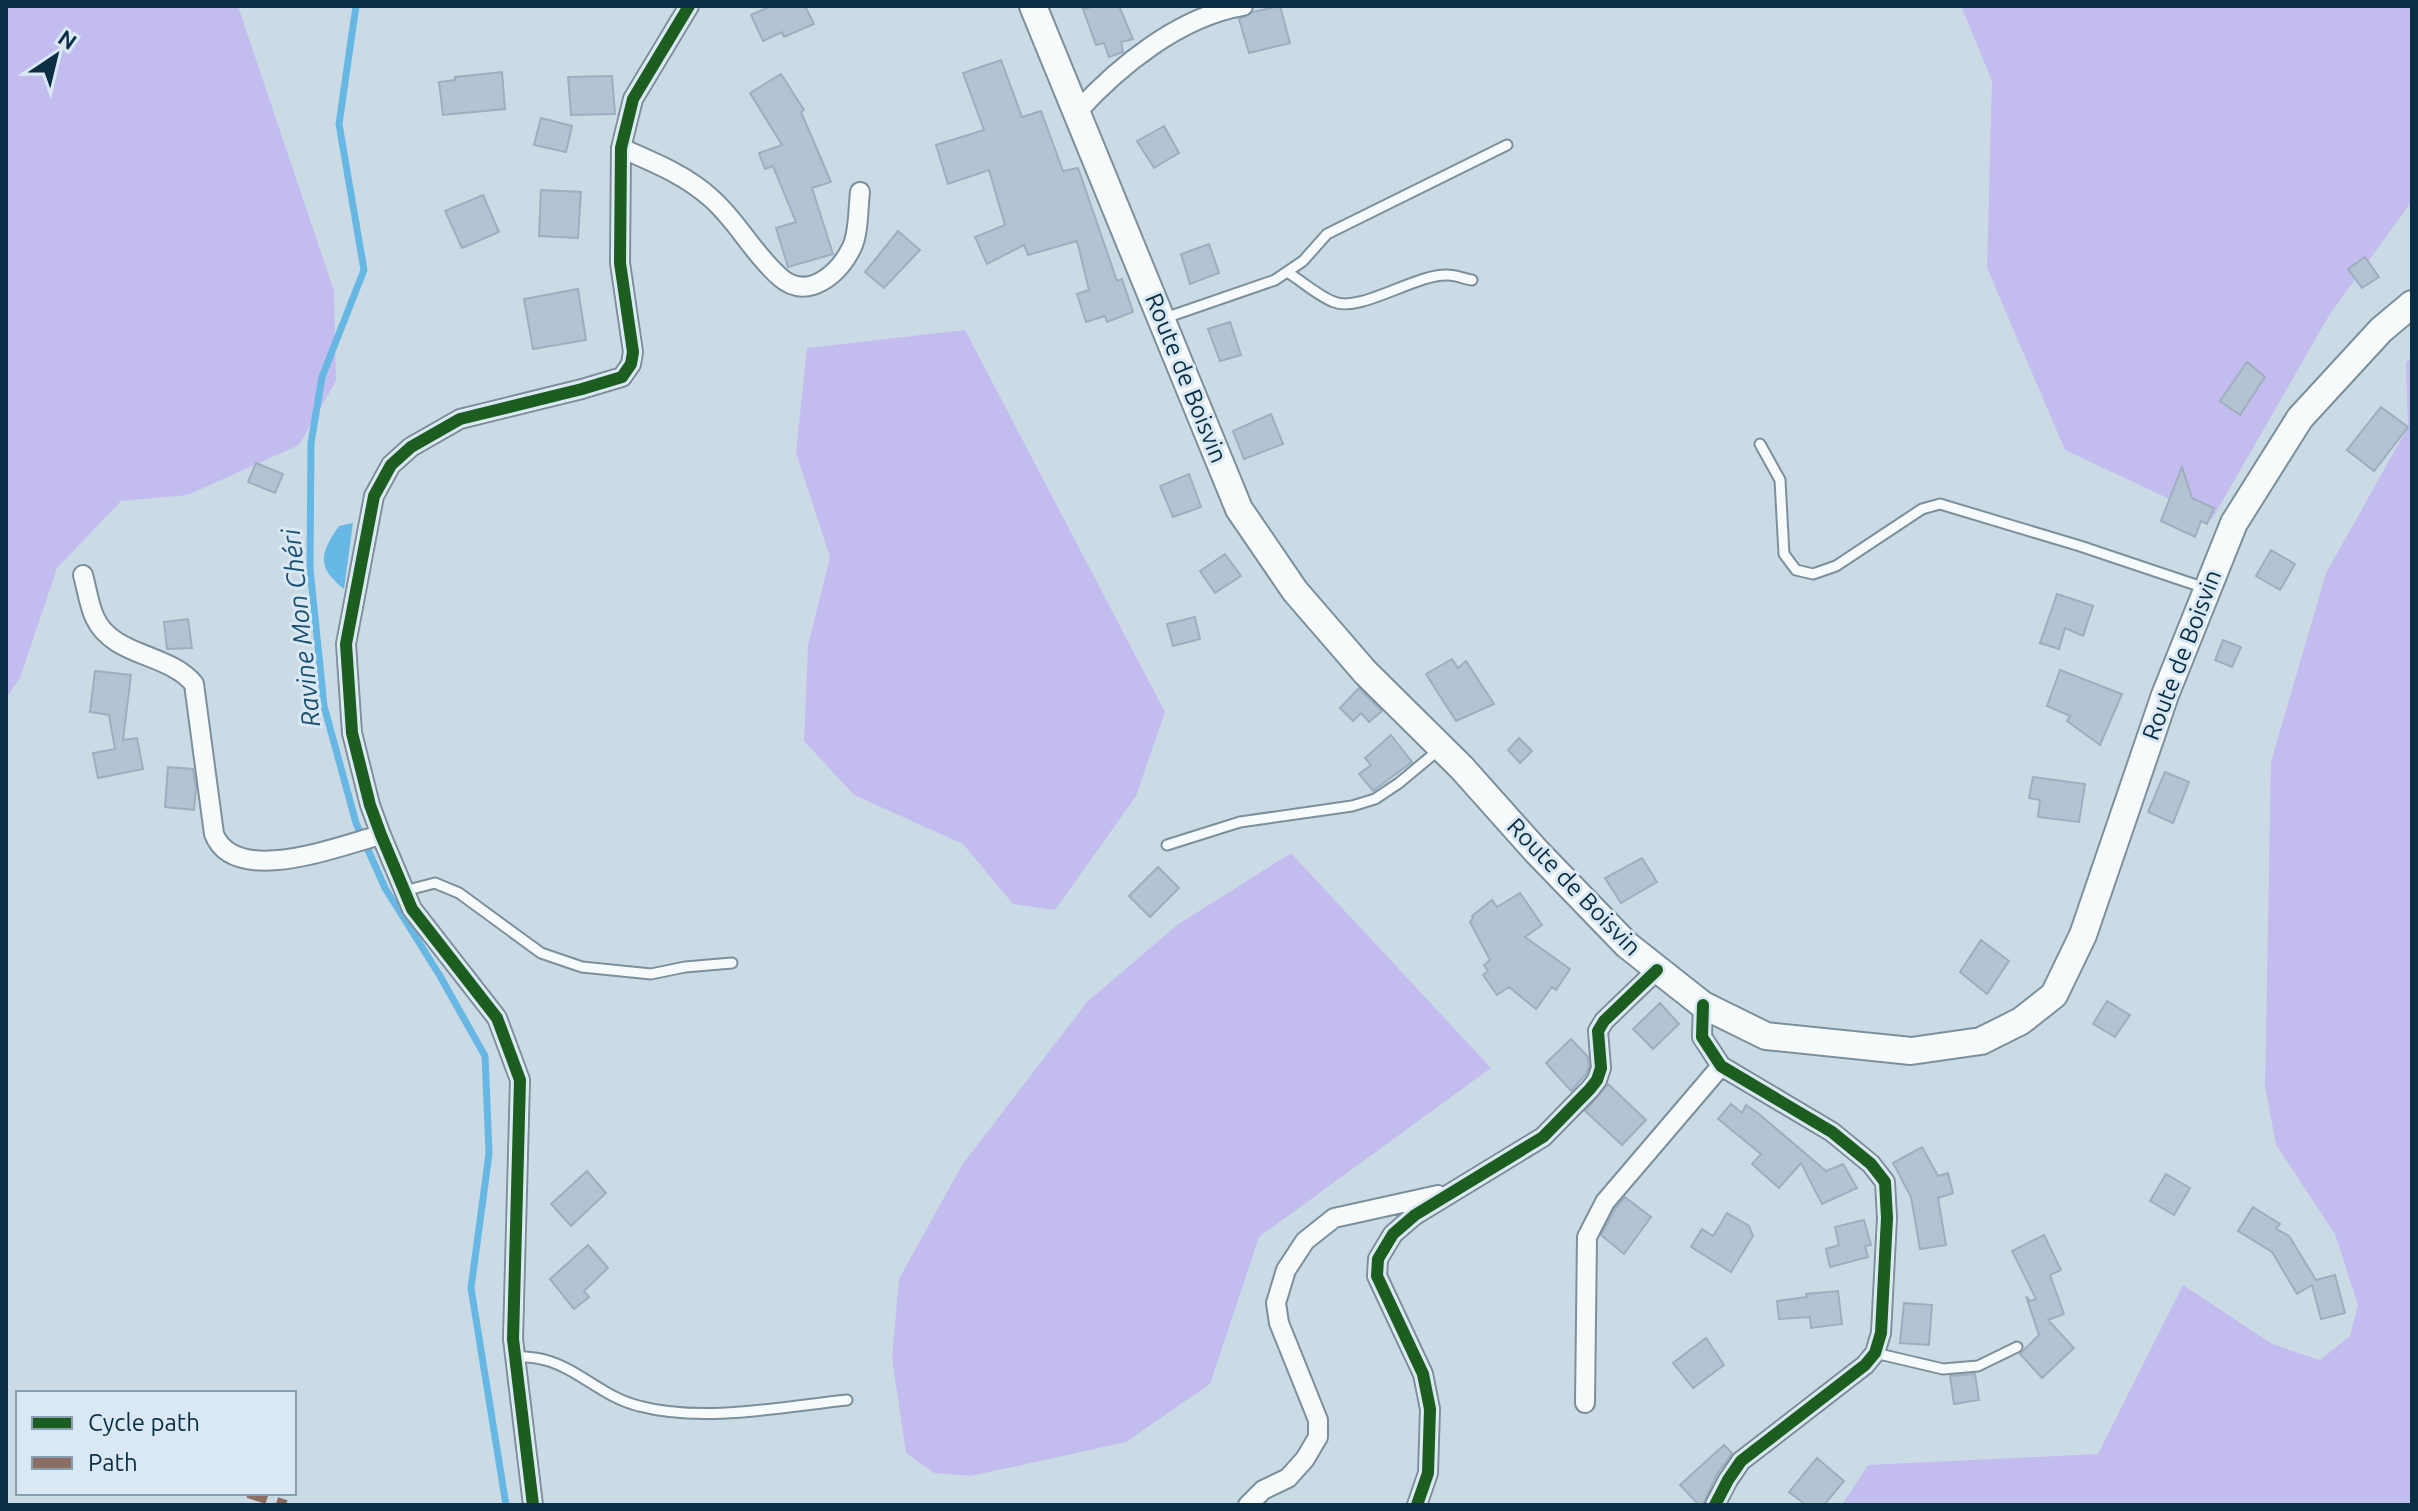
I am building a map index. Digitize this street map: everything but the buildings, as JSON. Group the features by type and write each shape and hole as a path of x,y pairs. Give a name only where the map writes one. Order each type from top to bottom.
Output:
{"main road":[{"name":"Route de Boisvin","path":"1033,6 1239,509 1295,591 1365,672 1627,945 1703,1005 1766,1036 1911,1051 1981,1041 2021,1021 2054,995 2083,935 2165,695 2234,523 2300,418 2381,330 2412,304"}],"street":[{"path":"534,1503 513,1339 520,1080 497,1018 412,909 381,835 352,733 346,644 374,496 391,465 411,447 460,419 622,377 631,364 633,352 620,263 621,148 633,99 689,6"},
{"path":"1077,112 1105,81 1134,58 1204,17 1243,6"},
{"path":"621,148 683,177 711,198 781,278 798,288 819,285 836,270 853,245 860,192"},
{"path":"83,575 94,617 102,630 117,642 184,672 194,684 214,834 217,843 228,853 245,860 277,861 381,835"},
{"path":"1417,1505 1428,1473 1430,1409 1423,1374 1377,1276 1378,1259 1393,1234 1415,1215 1543,1137 1590,1089 1601,1068 1598,1031 1604,1021 1657,970"},
{"path":"1703,1005 1702,1037 1721,1066 1832,1132 1871,1164 1885,1182 1887,1218 1881,1333 1875,1353 1865,1365 1741,1461 1715,1505"},
{"path":"1585,1403 1587,1237 1605,1202 1721,1066"},
{"path":"1248,1505 1263,1490 1288,1478 1305,1459 1318,1437 1318,1420 1279,1323 1276,1303 1292,1260 1305,1241 1334,1218 1453,1192"}],"lane":[{"path":"1162,320 1275,280 1303,261 1327,234 1507,145"},
{"path":"1287,272 1336,303 1369,298 1448,274 1472,280"},
{"path":"1760,444 1780,480 1784,554 1796,570 1813,574 1836,566 1922,509 1940,504 2207,589"},
{"path":"1167,845 1240,822 1352,806 1375,799 1441,748"},
{"path":"404,891 435,883 459,893 541,953 582,967 651,974 732,963"},
{"path":"1875,1353 1943,1369 1978,1366 2017,1347"},
{"path":"515,1356 546,1360 616,1398 638,1406 686,1415 847,1400"}],"shaded area":[{"path":"6,6 238,6 334,291 336,381 299,445 188,495 121,501 57,568 20,678 6,698"},
{"path":"1961,6 2412,6 2412,201 2330,314 2212,519 2065,450 1987,268 1992,81"},
{"path":"965,330 1165,712 1136,796 1055,910 1013,904 963,844 854,795 804,741 808,645 830,557 796,453 807,348"},
{"path":"2412,357 2412,1505 1842,1505 1868,1465 2098,1454 2183,1285 2272,1344 2320,1360 2350,1336 2358,1305 2335,1234 2276,1145 2265,1086 2271,762 2326,573 2408,427 2406,362"},
{"path":"1291,853 1491,1068 1259,1237 1210,1384 1126,1442 971,1476 934,1473 906,1453 892,1358 899,1279 962,1165 1087,1002 1177,925"}],"water":[{"path":"353,523 344,589 329,574 324,559 328,544 339,526"}],"waterway":[{"name":"Ravine Mon Chéri","path":"356,6 339,124 364,270 322,377 311,443 310,568 324,706 356,823 385,888 485,1056 489,1154 471,1288 506,1505"}],"marked path":[{"path":"254,1495 286,1505"}],"cycle path":[{"path":"533,1505 513,1339 520,1080 497,1018 412,909 381,835 352,733 346,644 374,496 391,465 411,447 460,419 622,377 631,364 633,352 620,263 621,148 633,99 689,6"},
{"path":"1417,1505 1428,1473 1430,1409 1423,1374 1377,1276 1378,1259 1393,1234 1415,1215 1543,1137 1590,1089 1601,1068 1598,1031 1604,1021 1657,970"},
{"path":"1703,1005 1702,1037 1721,1066 1832,1132 1871,1164 1885,1182 1887,1218 1881,1333 1875,1353 1865,1365 1741,1461 1715,1505"}]}
